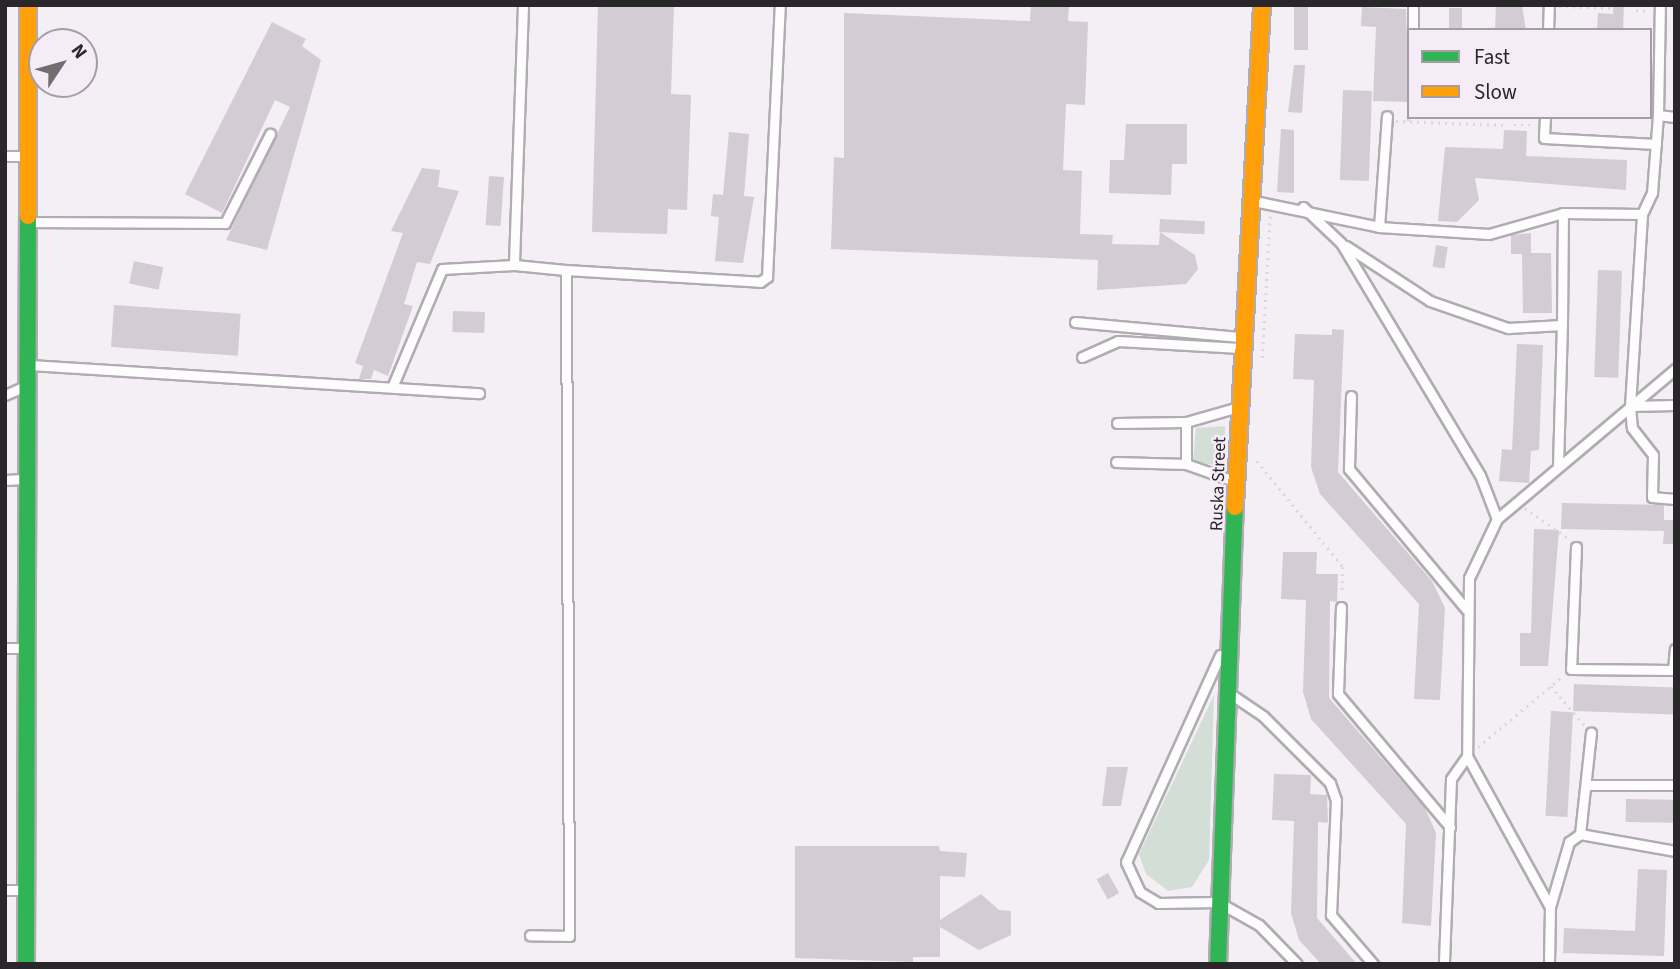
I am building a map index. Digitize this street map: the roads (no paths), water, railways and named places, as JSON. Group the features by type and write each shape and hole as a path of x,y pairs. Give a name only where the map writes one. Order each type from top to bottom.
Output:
{"street":[{"path":"26,964 23,222 28,5"},
{"name":"Ruska Street","path":"1218,964 1239,483 1241,342 1262,5"}],"lane":[{"path":"514,265 523,5"},
{"path":"393,384 442,268 514,265 760,282 767,277 780,5"},
{"path":"1413,5 1413,28"},
{"path":"1548,28 1550,5"},
{"path":"1660,5 1656,144 1652,193 1642,214 1630,406 1632,428 1653,455 1652,497 1675,499"},
{"path":"1658,115 1675,117"},
{"path":"1379,228 1387,119"},
{"path":"1544,121 1544,138 1656,144"},
{"path":"23,222 225,223 270,134"},
{"path":"5,156 24,156"},
{"path":"1250,200 1303,206 1379,228 1489,234 1563,214 1642,214"},
{"path":"1303,206 1342,243 1430,301 1508,328 1562,326"},
{"path":"1558,466 1563,214"},
{"path":"1342,243 1480,475 1497,519"},
{"path":"530,935 569,936 566,270"},
{"path":"1075,322 1241,342"},
{"path":"1082,357 1099,344 1118,341 1241,342"},
{"path":"23,365 393,384 478,393"},
{"path":"1550,907 1467,756 1466,609 1469,578 1497,519 1675,369"},
{"path":"5,395 23,387"},
{"path":"1351,396 1349,469 1466,609"},
{"path":"1630,406 1675,405"},
{"path":"1117,423 1186,422 1241,406"},
{"path":"1186,422 1186,464"},
{"path":"1116,462 1186,464 1239,483"},
{"path":"5,480 24,479"},
{"path":"1576,547 1571,668 1674,670 1675,649"},
{"path":"1341,607 1338,694 1450,827"},
{"path":"1233,629 1126,862 1140,892 1158,903 1219,902 1259,925 1297,964"},
{"path":"5,648 25,648"},
{"path":"1228,693 1263,716 1330,783 1336,800 1331,915 1373,964"},
{"path":"1549,964 1550,907 1569,842 1580,834 1590,785 1591,733"},
{"path":"1444,964 1451,779 1467,756"},
{"path":"1590,785 1675,785"},
{"path":"1580,834 1675,851"},
{"path":"5,890 27,890"}]}
